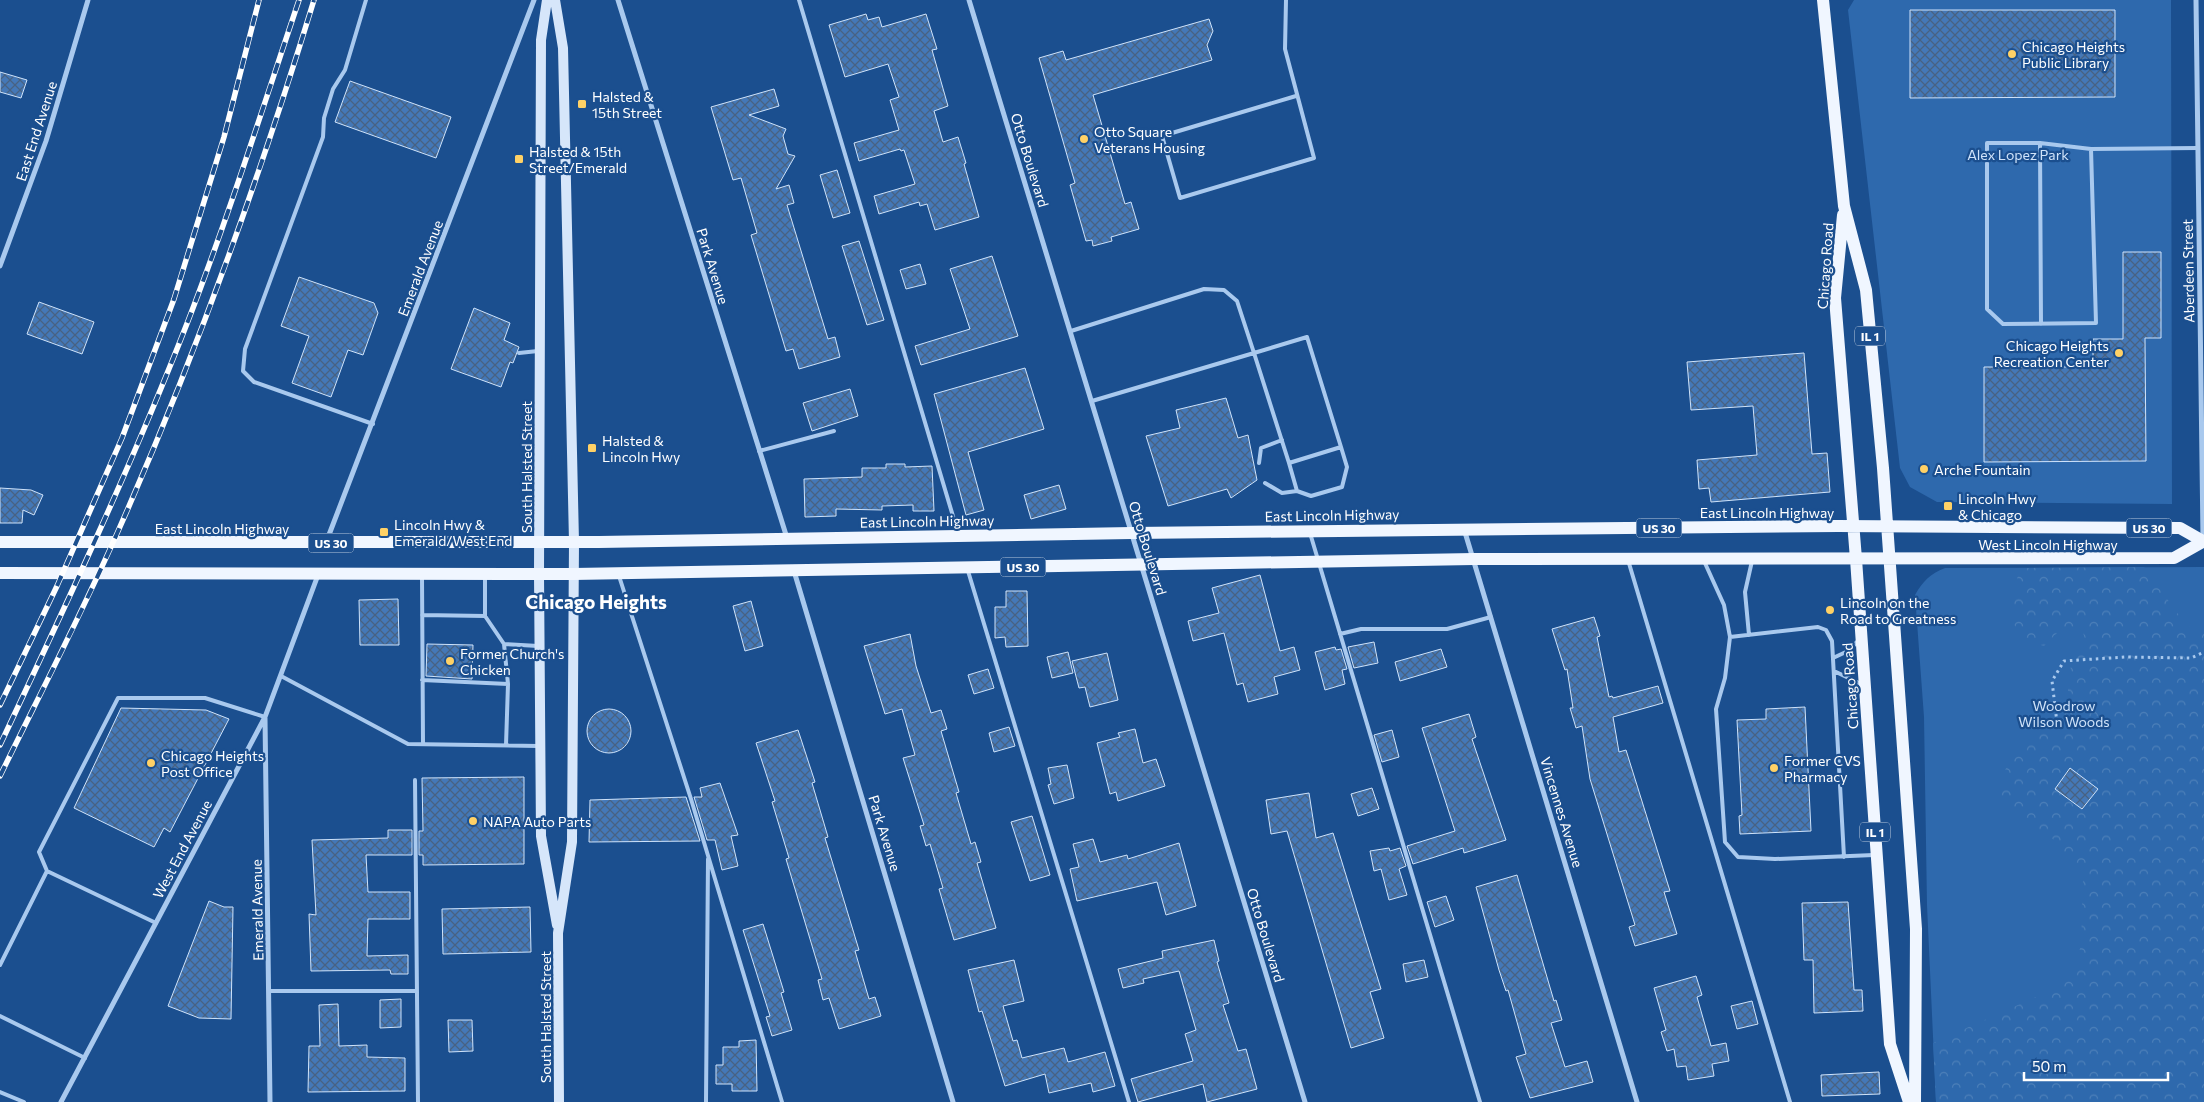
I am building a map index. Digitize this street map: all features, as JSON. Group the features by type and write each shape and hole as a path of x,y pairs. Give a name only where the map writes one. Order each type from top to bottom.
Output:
{"main road":[{"name":"Chicago Road","path":"1823,0 1844,206 1866,290 1889,559 1916,929 1915,1102"},
{"name":"Chicago Road","path":"1844,206 1835,298 1854,526 1890,1044 1909,1102"},
{"name":"East Lincoln Highway","path":"0,542 574,542 1132,533 1854,526"},
{"name":"US 30","path":"1854,526 1886,526"},
{"name":"West Lincoln Highway","path":"1886,526 2180,528 2203,541"},
{"name":"West Lincoln Highway","path":"1889,559 2174,558 2203,541"},
{"name":"US 30","path":"0,572 619,574 1474,559 1889,559"}],"street":[{"name":"East End Avenue","path":"0,266 46,141 88,0"},
{"name":"Emerald Avenue","path":"326,543 534,0"},
{"name":"South Halsted Street","path":"548,0 541,40 540,746 541,836 558,933"},
{"name":"South Halsted Street","path":"555,0 563,48 574,542 572,842 558,933 559,1102"},
{"name":"Park Avenue","path":"618,0 787,538"},
{"name":"Otto Boulevard","path":"969,0 1305,1102"},
{"name":"Aberdeen Street","path":"2196,0 2198,148 2202,253 2203,541"},
{"name":"Vincennes Avenue","path":"1464,529 1637,1102"},
{"name":"Park Avenue","path":"794,571 954,1102"},
{"name":"West End Avenue","path":"61,1102 265,717 319,572"},
{"name":"Emerald Avenue","path":"265,717 270,1102"}],"lane":[{"path":"366,0 345,70 333,89 328,103 324,118 323,137 246,349 243,371 254,382 373,424"},
{"path":"798,0 959,536"},
{"path":"1286,0 1285,49 1314,158 1180,198 1162,136 1296,96"},
{"path":"2198,105 2204,105"},
{"path":"2092,149 2096,323 2003,324 1987,309 1987,143 2040,143 2092,149 2198,148"},
{"path":"2040,143 2041,324"},
{"path":"1071,330 1204,288 1224,290 1237,301 1297,491"},
{"path":"1092,401 1307,337 1347,467 1342,487 1311,496 1297,491 1282,493 1264,483"},
{"path":"518,353 540,350"},
{"path":"759,452 834,430"},
{"path":"1259,463 1262,448 1282,440"},
{"path":"1289,463 1341,447"},
{"path":"1310,531 1480,1102"},
{"path":"1628,559 1790,1102"},
{"path":"1703,559 1724,605 1730,637 1725,678 1716,709 1724,842 1738,856 1775,859 1877,855"},
{"path":"1749,635 1745,592 1752,559"},
{"path":"967,568 1129,1102"},
{"path":"422,574 423,744"},
{"path":"485,574 485,616 504,644 508,684 506,745"},
{"path":"619,574 708,856 782,1102"},
{"path":"422,615 485,616"},
{"path":"1340,634 1361,628 1447,629 1492,617"},
{"path":"1730,637 1818,627 1826,630 1832,641 1844,856"},
{"path":"1833,658 1848,651 1862,638"},
{"path":"504,644 540,646"},
{"path":"1834,671 1865,687"},
{"path":"281,676 408,744 540,746"},
{"path":"422,680 508,684"},
{"path":"156,923 47,870 39,852 118,698 205,698 265,717"},
{"path":"415,780 418,1102"},
{"path":"706,1102 708,856"},
{"path":"0,965 47,870"},
{"path":"269,991 417,992"},
{"path":"0,1016 85,1058"},
{"path":"0,1092 24,1102"}],"path":[{"path":"2057,723 2052,681 2064,661 2125,657 2192,658 2204,652"}],"green space":[{"name":"Alex Lopez Park","path":"1854,0 2171,0 2172,504 1937,502 1910,487 1900,468 1848,10"},
{"name":"Woodrow Wilson Woods","path":"2144,567 2178,614 2196,634 2204,632 2204,1102 1936,1102 1933,1043 2038,996 2075,970 2081,944 2083,880 2049,834 2017,820 2001,804 1999,783 2009,762 2068,701 2068,681 2074,652 2086,644 2082,628 2063,627 2044,646 2025,639 2018,632 2014,624 2012,606 2020,568"},
{"name":"Woodrow Wilson Woods","path":"2204,567 2204,1102 1936,1102 1927,905 1924,717 1915,595 1927,578 1945,568"}],"building":[{"name":"Chicago Heights Public Library","path":"1910,10 2115,10 2115,97 1910,98"},
{"path":"866,14 868,20 879,17 882,27 926,14 937,49 932,50 948,106 934,111 943,142 958,137 979,217 935,230 927,204 920,206 919,202 879,214 874,196 915,184 904,150 901,151 900,149 859,161 854,143 899,130 890,100 899,97 888,64 845,77 829,25"},
{"name":"Otto Square Veterans Housing","path":"1209,19 1213,31 1207,45 1212,60 1093,95 1125,204 1131,202 1139,229 1111,237 1112,241 1093,246 1092,240 1086,241 1070,185 1075,183 1039,58 1063,51 1066,60"},
{"path":"0,72 27,80 21,98 0,92"},
{"path":"350,81 451,117 436,158 335,122"},
{"path":"774,89 779,106 749,115 786,129 783,136 788,154 795,156 776,189 789,185 794,203 787,205 828,339 835,337 840,357 799,369 793,349 786,351 751,235 757,233 741,178 733,180 711,107"},
{"path":"837,170 850,213 833,218 820,175"},
{"path":"859,241 884,320 867,325 842,246"},
{"name":"Chicago Heights Recreation Center","path":"2123,252 2161,252 2161,338 2145,338 2146,461 1984,462 1984,367 2093,367 2093,339 2123,339"},
{"path":"992,256 1018,336 921,365 915,346 970,329 950,269"},
{"path":"920,264 926,284 906,289 900,270"},
{"path":"299,277 374,303 378,313 363,355 348,350 331,397 292,383 309,336 281,326"},
{"path":"39,302 94,322 82,354 27,334"},
{"path":"474,308 510,323 504,340 519,347 513,363 510,362 501,387 451,369"},
{"path":"1804,353 1812,454 1827,453 1830,492 1711,502 1709,488 1699,489 1697,460 1757,455 1753,406 1691,410 1687,362"},
{"path":"1025,368 1044,429 968,452 984,510 966,515 934,394"},
{"path":"850,389 858,416 812,431 803,403"},
{"path":"1226,398 1238,438 1248,435 1257,480 1231,498 1227,489 1168,506 1146,436 1180,428 1176,410"},
{"path":"886,464 905,464 905,467 932,466 934,511 913,511 913,505 882,506 882,510 836,509 836,516 805,517 804,479 862,477 862,468 886,468"},
{"path":"1059,485 1066,509 1031,519 1024,495"},
{"path":"0,488 31,490 43,495 34,515 23,510 22,523 0,523"},
{"path":"1260,575 1280,651 1294,647 1300,670 1274,677 1278,694 1248,702 1243,683 1237,685 1224,633 1193,641 1188,621 1219,613 1212,588"},
{"path":"1006,591 1027,591 1028,646 1006,647 1005,637 995,638 995,607 1006,607"},
{"path":"398,599 399,645 360,645 359,600"},
{"path":"751,601 763,646 745,651 733,606"},
{"path":"1594,617 1600,636 1597,637 1609,697 1612,696 1613,698 1658,686 1663,703 1613,717 1619,752 1626,750 1670,891 1664,892 1677,934 1635,946 1629,927 1635,925 1590,779 1582,726 1576,728 1570,708 1573,708 1567,669 1565,670 1552,629"},
{"path":"910,634 916,666 931,713 941,710 947,729 941,731 959,792 956,793 971,844 975,842 981,862 977,863 996,928 954,940 939,889 943,888 930,844 926,846 920,826 924,825 903,758 915,755 902,709 885,714 864,646"},
{"path":"1374,642 1378,663 1354,668 1348,647"},
{"name":"Former Church's Chicken","path":"427,644 473,645 472,679 426,676"},
{"path":"1335,647 1336,650 1341,649 1347,669 1342,670 1345,684 1325,690 1315,652"},
{"path":"1441,649 1447,667 1400,681 1395,662"},
{"path":"1068,652 1073,673 1052,678 1047,657"},
{"path":"1107,653 1118,700 1090,707 1085,687 1079,688 1072,661"},
{"path":"988,669 994,688 974,694 968,675"},
{"name":"Former CVS Pharmacy","path":"1805,707 1811,831 1740,834 1739,816 1742,815 1737,720 1766,719 1766,709"},
{"name":"Chicago Heights Post Office","path":"121,708 206,710 229,719 170,832 164,828 154,847 74,808"},
{"path":"613,709 625,715 630,723 630,739 625,747 617,752 605,753 593,747 588,739 587,727 593,715 601,710"},
{"path":"1469,714 1476,737 1472,739 1506,840 1464,853 1463,848 1413,864 1407,846 1455,831 1422,728"},
{"path":"1009,727 1015,746 994,752 989,733"},
{"path":"1135,729 1143,763 1156,759 1165,786 1118,801 1116,792 1110,794 1097,743 1120,737 1118,733"},
{"path":"798,730 815,782 812,783 828,837 825,838 859,950 855,951 869,999 875,997 881,1016 839,1029 829,998 823,1000 818,980 822,979 786,859 789,858 772,802 775,801 756,743"},
{"path":"1392,730 1399,757 1382,762 1374,735"},
{"path":"1067,765 1074,798 1054,804 1048,785 1051,784 1048,768"},
{"path":"2070,768 2098,789 2082,809 2055,789"},
{"name":"NAPA Auto Parts","path":"524,777 524,864 423,865 423,855 419,855 419,831 423,831 422,778"},
{"path":"720,783 738,835 731,836 738,866 722,870 715,840 707,840 694,797 702,797 700,788"},
{"path":"1372,788 1379,809 1358,816 1351,794"},
{"path":"1309,793 1316,838 1333,833 1381,989 1370,992 1384,1038 1351,1048 1287,831 1271,834 1266,800"},
{"path":"686,797 700,841 589,842 590,800"},
{"path":"1032,816 1050,875 1030,881 1011,822"},
{"path":"388,830 412,830 412,855 366,855 368,892 410,892 410,919 368,919 367,956 408,955 408,974 391,974 390,970 311,971 309,914 316,915 312,840 388,838"},
{"path":"1093,839 1100,862 1127,855 1128,859 1179,843 1196,906 1166,915 1157,882 1077,901 1070,869 1079,867 1073,844"},
{"path":"1389,848 1390,851 1400,848 1406,866 1399,869 1407,895 1389,900 1381,869 1374,871 1370,851"},
{"path":"1517,875 1554,1001 1556,1000 1562,1020 1551,1023 1565,1067 1587,1061 1593,1082 1530,1098 1516,1057 1526,1054 1508,990 1506,991 1499,970 1476,887"},
{"path":"1446,896 1454,920 1435,927 1427,902"},
{"path":"209,901 224,907 233,907 231,1019 199,1018 168,1006"},
{"path":"1848,902 1854,990 1862,990 1863,1011 1814,1013 1813,960 1804,960 1802,903"},
{"path":"530,907 531,952 443,954 442,909"},
{"path":"763,924 784,992 781,993 792,1030 772,1036 766,1017 770,1016 743,930"},
{"path":"1214,940 1219,961 1217,962 1229,1003 1223,1005 1238,1051 1246,1049 1257,1089 1207,1102 1203,1084 1138,1102 1131,1079 1193,1061 1185,1034 1196,1030 1179,971 1143,979 1144,983 1123,988 1118,969 1163,958 1162,951"},
{"path":"1014,960 1024,1001 1003,1006 1013,1041 1017,1040 1022,1058 1064,1048 1068,1062 1105,1052 1115,1086 1093,1092 1091,1083 1049,1093 1045,1074 1005,1086 982,1011 979,1012 968,970"},
{"path":"1424,960 1428,977 1406,982 1403,964"},
{"path":"1696,976 1702,995 1697,997 1711,1046 1726,1043 1729,1061 1712,1064 1714,1076 1688,1080 1686,1066 1677,1067 1674,1049 1667,1051 1661,1032 1666,1030 1654,988"},
{"path":"401,999 401,1027 380,1028 380,1000"},
{"path":"1752,1001 1758,1024 1737,1029 1731,1006"},
{"path":"338,1004 339,1046 367,1045 367,1057 405,1058 405,1091 308,1092 309,1046 320,1046 319,1005"},
{"path":"448,1020 472,1020 473,1051 449,1052"},
{"path":"756,1040 757,1091 732,1091 732,1084 716,1084 716,1065 723,1065 723,1047 739,1047 739,1041"},
{"path":"1879,1072 1880,1094 1822,1096 1821,1075"}],"railway":[{"path":"0,705 57,586 122,438 174,299 224,137 259,0"},
{"path":"0,745 98,534 167,375 218,241 299,0"},
{"path":"0,776 105,560 174,399 248,201 314,0"}],"place":[{"name":"Chicago Heights Public Library","path":"2012,54"},
{"name":"Halsted & 15th Street","path":"582,104"},
{"name":"Otto Square Veterans Housing","path":"1084,139"},
{"name":"Halsted & 15th Street/Emerald","path":"519,159"},
{"name":"Chicago Heights Recreation Center","path":"2119,353"},
{"name":"Halsted & Lincoln Hwy","path":"592,448"},
{"name":"Arche Fountain","path":"1924,469"},
{"name":"Lincoln Hwy & Chicago","path":"1948,506"},
{"name":"Lincoln Hwy & Emerald/West End","path":"384,532"},
{"name":"Lincoln on the Road to Greatness","path":"1830,610"},
{"name":"Former Church's Chicken","path":"450,661"},
{"name":"Chicago Heights Post Office","path":"151,763"},
{"name":"Former CVS Pharmacy","path":"1774,768"},
{"name":"NAPA Auto Parts","path":"473,821"}],"district":[{"name":"Chicago Heights","path":"596,601"}]}
